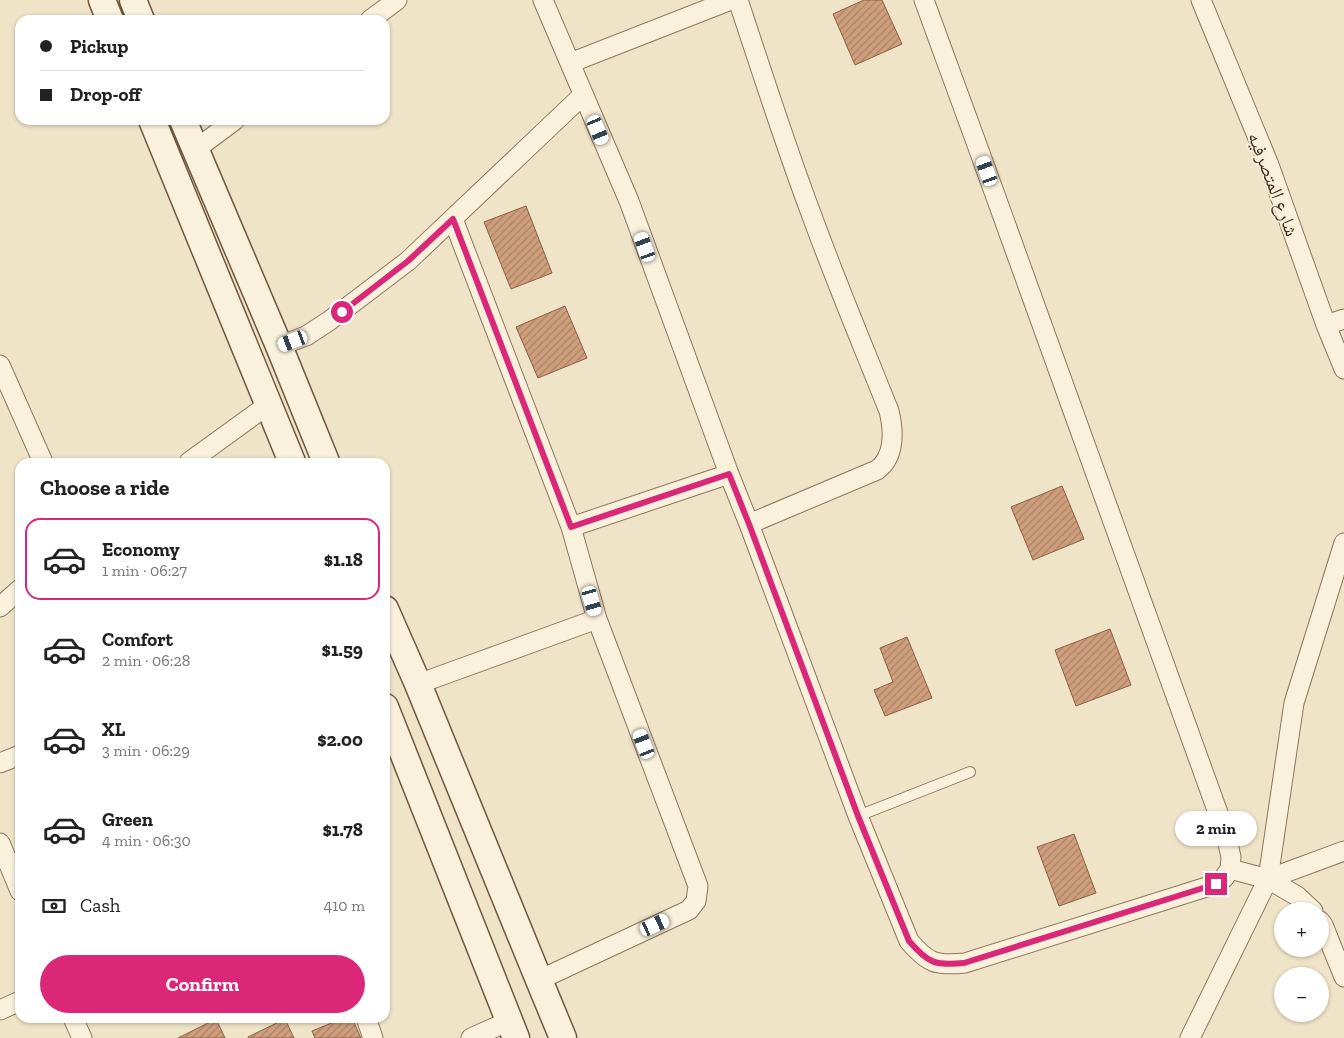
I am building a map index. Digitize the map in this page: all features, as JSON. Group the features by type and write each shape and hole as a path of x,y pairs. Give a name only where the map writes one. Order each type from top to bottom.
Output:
{"street":[{"path":"102,0 108,15"},
{"path":"133,0 140,15"},
{"path":"377,15 397,0"},
{"path":"543,0 582,95 629,201 729,474 858,816 909,941 920,954 931,961 945,965 964,963 1216,884 1224,878 1230,869 1231,857 1226,835 924,0"},
{"path":"570,63 731,0"},
{"path":"738,0 811,215 889,411 892,424 891,449 888,460 883,466 749,524"},
{"name":"شارع المتصرفيه","path":"1201,0 1269,165 1326,326 1344,368"},
{"path":"279,346 306,336 342,312 408,261 582,95"},
{"path":"154,125 290,458"},
{"path":"185,125 324,458"},
{"path":"196,150 228,125"},
{"path":"453,219 571,527 598,619 698,886 696,901 689,910 538,980"},
{"path":"1326,326 1344,319"},
{"path":"0,365 41,458"},
{"path":"195,458 269,404"},
{"path":"571,527 729,474"},
{"path":"1190,1038 1268,879 1294,703 1344,543"},
{"path":"0,607 15,594"},
{"path":"418,684 598,619"},
{"path":"390,625 418,684 538,980 564,1038"},
{"path":"390,720 512,1030 470,1038"},
{"path":"0,763 15,757"},
{"path":"0,843 15,879"},
{"path":"1268,879 1344,851"},
{"path":"1230,869 1268,879 1297,896 1303,902"},
{"path":"1329,939 1344,977"},
{"path":"0,1010 15,1003"},
{"path":"75,1023 82,1038"},
{"path":"368,1023 373,1038"}],"lane":[{"path":"858,816 970,772"}],"building":[{"path":"864,0 882,0 902,44 855,65 833,14"},
{"path":"526,206 552,273 511,289 484,222"},
{"path":"565,306 587,358 538,378 516,327"},
{"path":"1062,486 1084,539 1033,560 1011,507"},
{"path":"1110,629 1131,685 1076,706 1055,650"},
{"path":"907,637 932,698 885,716 874,690 893,682 880,648"},
{"path":"1074,834 1096,893 1059,906 1037,847"},
{"path":"208,1023 218,1023 225,1038 178,1038"},
{"path":"277,1023 287,1023 294,1038 248,1038"},
{"path":"332,1023 354,1023 361,1038 315,1038 312,1031"}],"route":[{"path":"342,312 408,261 453,219 571,527 729,474 858,816 909,941 920,954 931,961 945,965 964,963 1216,884"}]}
